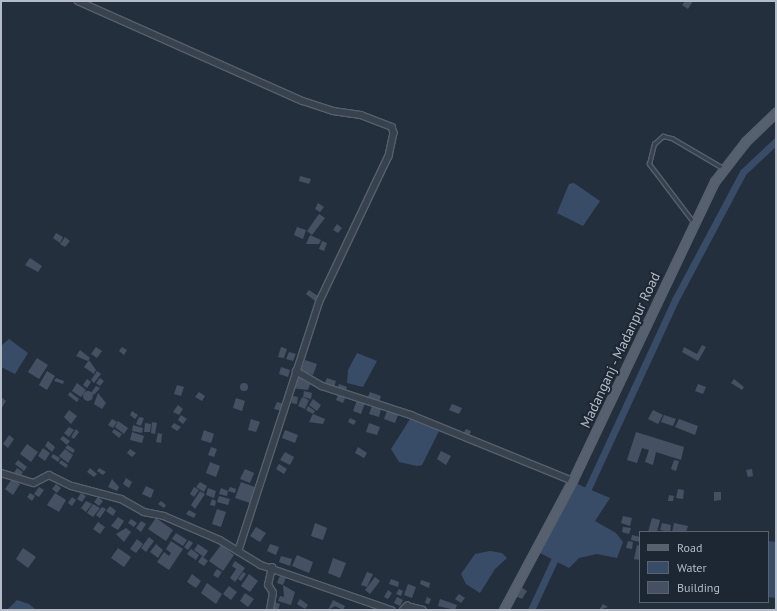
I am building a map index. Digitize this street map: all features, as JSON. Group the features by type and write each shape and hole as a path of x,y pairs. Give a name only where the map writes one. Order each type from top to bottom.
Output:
{"main road":[{"name":"Madanganj - Madanpur Road","path":"504,610 573,481 694,223 725,170 746,142 776,113"}],"street":[{"path":"78,1 303,100 392,127 394,140 389,156 320,302 296,371 239,550"},
{"path":"296,371 329,388 411,415 573,481"},
{"path":"1,473 34,483 49,475 72,486 121,499 149,514 164,516 239,550 261,565 272,567 391,610"},
{"path":"270,610 273,593 268,584 272,567"},
{"path":"403,610 407,606 423,610"}],"lane":[{"path":"694,223 650,164 654,144 663,136 672,138 725,170"}],"water":[{"path":"574,183 600,201 583,226 557,213 569,184"},
{"path":"9,339 28,353 15,374 1,367 1,346"},
{"path":"357,353 377,361 363,387 347,383 348,370"},
{"path":"410,419 439,431 422,465 417,466 399,462 391,449"},
{"path":"575,483 610,498 595,521 616,533 623,542 617,558 597,554 579,558 569,568 540,553"},
{"path":"769,541 776,542 776,598 769,597"},
{"path":"490,551 502,553 507,558 495,569 480,593 466,584 461,574 475,554"},
{"path":"17,600 29,604 36,610 7,610"}],"building":[{"path":"685,1 693,1 688,9 682,5"},
{"path":"300,176 311,179 309,184 299,181"},
{"path":"318,203 324,207 320,212 315,209"},
{"path":"319,214 325,218 312,235 307,231"},
{"path":"337,224 342,228 338,233 333,230"},
{"path":"297,227 306,230 303,239 294,235"},
{"path":"56,233 63,237 60,243 53,238"},
{"path":"310,235 321,240 319,244 306,244"},
{"path":"65,237 70,241 65,247 60,244"},
{"path":"322,241 327,243 324,251 319,249"},
{"path":"30,258 42,266 38,272 25,265"},
{"path":"309,290 318,296 315,301 306,294"},
{"path":"702,345 706,347 698,361 682,352 684,347 697,354"},
{"path":"96,347 102,351 97,358 91,354"},
{"path":"122,347 127,350 124,355 119,351"},
{"path":"281,347 287,349 284,358 278,357"},
{"path":"80,350 90,358 88,361 76,356"},
{"path":"289,352 296,354 293,361 286,359"},
{"path":"37,358 48,365 39,379 28,372"},
{"path":"89,360 96,370 94,374 84,367"},
{"path":"305,360 317,364 313,375 301,371"},
{"path":"281,367 290,370 288,377 279,374"},
{"path":"47,371 55,376 47,390 39,385"},
{"path":"97,371 101,374 94,383 91,380"},
{"path":"297,374 311,382 308,390 291,388"},
{"path":"56,378 64,381 63,384 54,381"},
{"path":"100,378 104,381 100,386 96,383"},
{"path":"327,378 336,381 334,388 324,385"},
{"path":"87,379 91,382 87,388 83,385"},
{"path":"734,379 744,387 742,390 731,383"},
{"path":"77,383 86,390 81,397 72,391"},
{"path":"242,383 246,383 248,387 246,391 242,391 240,389 240,385"},
{"path":"339,384 347,387 345,393 337,390"},
{"path":"698,384 706,387 703,394 695,391"},
{"path":"177,385 184,387 181,396 174,394"},
{"path":"96,386 100,388 94,395 91,393"},
{"path":"86,391 90,391 92,392 92,400 86,401 83,398 83,394"},
{"path":"304,391 312,393 311,399 303,397"},
{"path":"70,392 79,399 77,402 68,395"},
{"path":"199,392 205,396 202,401 195,397"},
{"path":"370,392 381,396 378,405 366,401"},
{"path":"98,393 106,403 102,409 94,404"},
{"path":"339,393 346,396 343,403 336,400"},
{"path":"293,396 298,397 297,404 291,403"},
{"path":"1,397 6,401 1,409"},
{"path":"302,397 309,400 305,409 298,406"},
{"path":"236,398 245,401 242,411 233,408"},
{"path":"313,399 321,405 317,411 309,405"},
{"path":"357,400 365,403 361,414 353,411"},
{"path":"277,402 284,404 282,411 274,409"},
{"path":"452,404 462,408 459,414 449,410"},
{"path":"178,405 183,409 179,415 173,412"},
{"path":"308,406 315,411 313,414 306,410"},
{"path":"372,406 381,409 379,417 369,414"},
{"path":"69,410 77,416 71,424 64,417"},
{"path":"653,410 663,415 658,424 648,419"},
{"path":"132,411 138,415 135,419 130,415"},
{"path":"387,411 398,415 395,423 384,419"},
{"path":"313,414 325,419 323,424 309,422"},
{"path":"181,415 187,419 183,424 178,420"},
{"path":"664,415 676,419 673,426 661,422"},
{"path":"139,417 144,418 141,426 136,424"},
{"path":"350,418 356,421 354,425 348,422"},
{"path":"112,419 117,422 113,428 108,425"},
{"path":"251,419 260,422 256,432 248,430"},
{"path":"679,419 698,426 695,435 675,427"},
{"path":"118,421 128,428 124,434 115,427"},
{"path":"152,422 157,423 155,434 151,433"},
{"path":"145,423 151,424 150,432 144,432"},
{"path":"174,423 181,427 177,431 171,427"},
{"path":"369,423 380,427 377,435 366,432"},
{"path":"133,425 143,428 142,433 132,431"},
{"path":"69,427 74,430 69,437 64,433"},
{"path":"76,429 79,432 74,439 71,437"},
{"path":"114,429 122,434 119,438 112,432"},
{"path":"466,429 471,431 469,436 463,434"},
{"path":"204,430 214,434 211,443 201,440"},
{"path":"285,430 298,435 295,443 282,438"},
{"path":"132,432 144,436 142,443 130,440"},
{"path":"636,432 684,447 681,460 656,452 653,465 645,462 649,450 642,448 637,463 627,460"},
{"path":"158,433 162,434 161,443 156,442"},
{"path":"9,435 14,439 8,448 3,444"},
{"path":"63,436 70,441 67,445 60,439"},
{"path":"48,441 55,447 52,452 45,446"},
{"path":"27,444 38,452 31,462 20,454"},
{"path":"68,445 75,450 73,453 65,448"},
{"path":"211,447 217,449 214,457 208,455"},
{"path":"358,447 367,453 364,458 355,453"},
{"path":"43,448 50,453 45,461 38,456"},
{"path":"65,449 73,455 68,463 59,456"},
{"path":"130,449 136,453 132,457 127,453"},
{"path":"441,451 451,456 446,465 437,459"},
{"path":"285,452 294,457 290,465 280,460"},
{"path":"53,454 60,458 58,462 51,457"},
{"path":"18,460 27,467 24,471 15,464"},
{"path":"61,460 68,465 66,468 59,463"},
{"path":"674,460 679,461 676,471 671,469"},
{"path":"210,462 220,466 216,477 206,473"},
{"path":"279,464 287,469 284,474 276,469"},
{"path":"17,468 23,472 18,480 12,476"},
{"path":"90,468 97,474 94,477 87,472"},
{"path":"99,468 106,472 103,475 97,471"},
{"path":"245,469 254,473 250,483 240,479"},
{"path":"752,469 753,476 748,477 746,470"},
{"path":"126,478 132,482 129,488 123,484"},
{"path":"12,479 20,484 13,495 5,489"},
{"path":"112,479 119,487 117,491 108,487"},
{"path":"200,482 207,486 204,492 196,487"},
{"path":"241,482 255,487 250,503 235,498"},
{"path":"56,484 61,488 57,493 52,489"},
{"path":"146,486 154,490 151,498 142,494"},
{"path":"39,487 44,490 39,497 34,494"},
{"path":"194,487 199,490 194,497 190,494"},
{"path":"230,487 236,489 235,493 228,491"},
{"path":"208,488 216,491 214,498 206,495"},
{"path":"221,488 228,491 227,496 219,494"},
{"path":"678,489 684,490 683,499 676,498"},
{"path":"200,491 205,494 195,509 191,505"},
{"path":"714,492 721,492 721,500 714,501"},
{"path":"30,493 35,496 32,501 27,497"},
{"path":"55,493 66,500 59,512 47,505"},
{"path":"81,493 86,496 82,502 77,499"},
{"path":"669,495 674,496 673,501 668,501"},
{"path":"219,496 230,499 228,505 217,502"},
{"path":"72,497 76,500 72,506 68,503"},
{"path":"98,497 103,501 99,506 94,502"},
{"path":"212,499 216,501 215,506 210,505"},
{"path":"86,501 92,504 86,512 81,508"},
{"path":"161,501 166,505 164,508 158,504"},
{"path":"93,504 100,508 93,517 87,513"},
{"path":"110,506 116,511 113,516 106,511"},
{"path":"102,507 106,509 100,518 96,515"},
{"path":"217,509 226,512 221,527 212,524"},
{"path":"189,510 196,514 194,518 186,514"},
{"path":"623,516 632,518 630,526 621,523"},
{"path":"118,517 124,521 118,530 111,526"},
{"path":"156,518 173,530 166,541 148,529"},
{"path":"652,518 660,520 657,531 648,531"},
{"path":"131,519 137,523 134,527 128,523"},
{"path":"141,521 146,524 141,532 136,528"},
{"path":"98,522 105,527 100,534 93,529"},
{"path":"315,523 327,528 323,540 311,536"},
{"path":"662,523 671,525 670,531 660,530"},
{"path":"674,523 688,526 686,531 672,531"},
{"path":"256,527 266,533 260,542 250,536"},
{"path":"623,527 631,528 629,534 622,532"},
{"path":"126,528 131,532 124,542 116,534"},
{"path":"176,533 187,540 183,546 172,539"},
{"path":"632,535 639,537 639,542 631,540"},
{"path":"149,537 154,541 146,552 141,548"},
{"path":"137,539 143,544 136,553 130,549"},
{"path":"189,540 193,543 188,550 184,547"},
{"path":"171,541 183,549 169,570 157,562 164,552 169,556 171,553 166,549"},
{"path":"628,541 633,542 632,549 626,548"},
{"path":"156,544 163,550 158,558 150,552"},
{"path":"198,544 208,551 204,557 194,550"},
{"path":"270,544 279,547 276,555 267,551"},
{"path":"221,545 234,555 223,571 209,561"},
{"path":"637,545 639,546 639,560 634,559"},
{"path":"23,548 36,557 28,568 16,559"},
{"path":"118,548 131,557 124,567 111,558"},
{"path":"191,549 199,555 196,560 187,554"},
{"path":"297,555 313,562 309,573 292,566"},
{"path":"202,556 208,561 204,566 198,562"},
{"path":"281,556 292,559 290,566 279,562"},
{"path":"333,558 346,563 340,578 328,573"},
{"path":"235,561 245,568 235,582 230,578 236,569 232,566"},
{"path":"217,569 222,572 218,578 213,575"},
{"path":"243,572 246,574 241,581 238,579"},
{"path":"367,572 373,574 367,587 361,585"},
{"path":"281,573 287,575 283,585 277,583"},
{"path":"192,574 201,581 196,588 187,582"},
{"path":"249,574 258,581 250,592 241,586"},
{"path":"375,577 380,581 370,594 365,590"},
{"path":"391,579 399,582 398,587 389,584"},
{"path":"421,580 430,583 429,588 420,584"},
{"path":"207,583 222,594 216,604 201,593"},
{"path":"408,584 416,587 412,598 404,595"},
{"path":"283,585 295,592 291,605 278,601 280,596 284,597"},
{"path":"229,586 237,592 231,600 223,594"},
{"path":"521,587 527,591 522,599 515,596"},
{"path":"399,589 403,591 401,596 396,594"},
{"path":"388,590 392,593 388,599 384,597"},
{"path":"245,593 254,599 248,607 240,601"},
{"path":"459,594 465,598 461,603 455,599"},
{"path":"397,597 403,600 400,606 394,603"},
{"path":"427,597 431,599 429,604 425,603"},
{"path":"300,599 308,605 305,609 297,604"},
{"path":"440,599 457,605 455,610 438,606"},
{"path":"333,600 345,606 343,610 335,606 328,610"},
{"path":"274,602 280,604 278,610 271,610"},
{"path":"603,604 608,607 599,610"}],"waterway":[{"path":"584,497 675,300 743,172 776,141"},
{"path":"531,610 557,554"}]}
